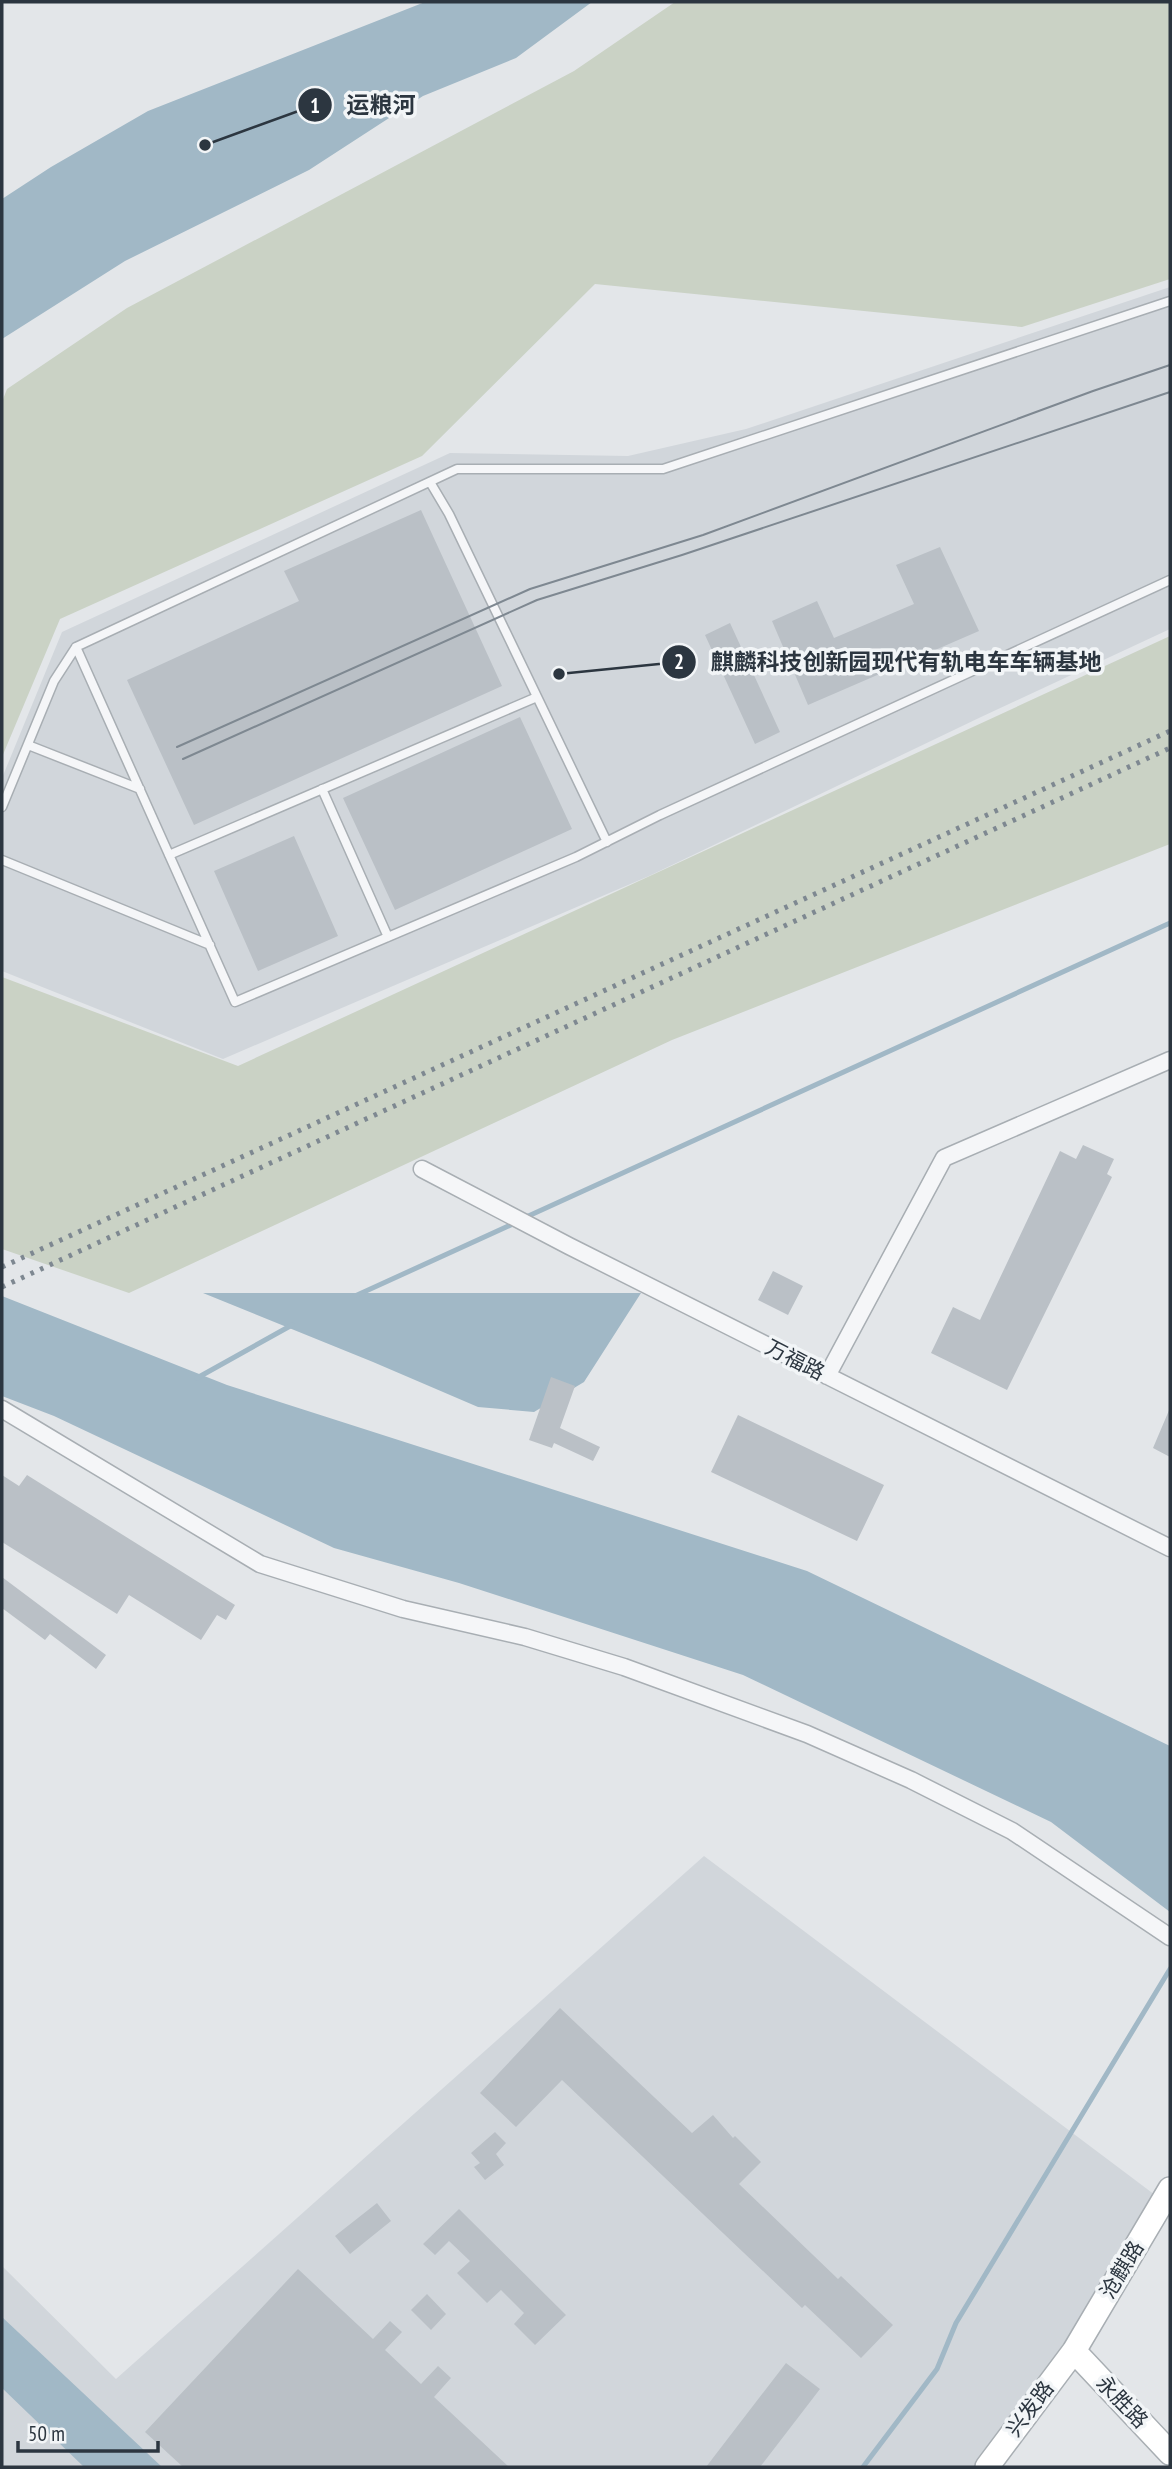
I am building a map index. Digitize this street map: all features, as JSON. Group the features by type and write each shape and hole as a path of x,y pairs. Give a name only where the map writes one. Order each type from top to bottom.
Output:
{"street":[{"path":"827,1376 944,1158 1170,1060"},
{"name":"万福路","path":"422,1169 1170,1548"},
{"path":"2,1409 260,1564 403,1609 525,1637 624,1667 807,1734 911,1780 1012,1831 1170,1937"},
{"name":"沧麒路","path":"1074,2351 1170,2189"},
{"name":"永胜路","path":"1074,2351 1170,2452"},
{"name":"兴发路","path":"987,2467 1074,2351"}],"lane":[{"path":"2,807 54,681 76,646 457,469 663,469 1170,301"},
{"path":"430,482 449,514 607,842"},
{"path":"76,646 235,1002 607,842 660,815 1170,580"},
{"path":"169,855 537,697"},
{"path":"28,745 140,789"},
{"path":"322,789 388,937"},
{"path":"2,860 210,945"}],"shaded area":[{"path":"675,2 1170,2 1170,279 1022,327 595,284 422,456 60,619 2,757 2,402 7,389 127,308 574,71"},
{"path":"1170,287 1170,629 649,876 223,1059 2,971 2,778 62,632 450,453 628,456 746,429"},
{"path":"1170,636 1170,844 672,1040 129,1293 2,1249 2,977 238,1066"},
{"path":"704,1856 1163,2201 987,2467 2,2467 2,2266 116,2379"}],"water":[{"path":"425,2 592,2 516,58 423,96 309,170 125,261 2,339 2,199 51,167 148,111"},
{"path":"203,1293 641,1293 584,1382 534,1412 478,1407"},
{"path":"2,1296 227,1385 807,1571 1170,1746 1170,1912 1051,1822 743,1675 459,1583 334,1548 54,1416 2,1396"},
{"path":"2,2317 162,2467 84,2467 2,2388"}],"building":[{"path":"421,510 502,686 194,825 127,680 299,601 284,571"},
{"path":"940,547 979,631 808,705 772,621 817,601 834,638 914,604 896,565"},
{"path":"730,623 780,732 755,744 705,635"},
{"path":"520,717 572,829 395,910 343,798"},
{"path":"294,836 338,936 258,971 214,871"},
{"path":"1083,1145 1114,1159 1107,1174 1112,1177 1007,1390 931,1353 953,1307 980,1320 1060,1151 1076,1159"},
{"path":"773,1271 803,1286 788,1315 758,1300"},
{"path":"551,1377 575,1386 560,1428 600,1447 593,1461 554,1443 552,1448 529,1440"},
{"path":"1170,1408 1170,1457 1153,1448"},
{"path":"738,1415 884,1485 857,1541 711,1472"},
{"path":"2,1475 19,1486 27,1475 235,1605 226,1620 217,1615 201,1640 129,1595 117,1614 2,1542"},
{"path":"2,1577 106,1655 96,1669 50,1634 45,1640 2,1608"},
{"path":"560,2008 692,2133 713,2115 733,2138 735,2136 761,2162 739,2184 838,2279 841,2276 893,2325 861,2358 805,2305 802,2308 562,2080 516,2127 480,2093"},
{"path":"495,2132 506,2143 496,2154 504,2165 485,2180 474,2167 480,2163 471,2153"},
{"path":"377,2203 391,2221 350,2254 335,2236"},
{"path":"459,2209 566,2315 535,2345 514,2324 524,2313 501,2290 487,2303 457,2273 470,2261 449,2241 435,2255 423,2244"},
{"path":"298,2269 373,2339 390,2321 402,2332 385,2350 421,2384 438,2366 451,2378 434,2397 509,2467 183,2467 145,2432"},
{"path":"427,2294 446,2314 431,2330 411,2310"},
{"path":"786,2363 820,2389 760,2467 706,2467"}],"waterway":[{"path":"524,1218 1170,923"},
{"path":"355,1296 515,1223"},
{"path":"197,1378 292,1325"},
{"path":"863,2467 937,2369 956,2323 1170,1969"}],"tram line":[{"path":"177,747 530,589 703,535 1170,365"},
{"path":"183,759 537,600 682,555 1170,392"}],"railway":[{"path":"2,1267 1170,731"},
{"path":"2,1287 1170,748"}],"place":[{"name":"运粮河","path":"205,145"},
{"name":"麒麟科技创新园现代有轨电车车辆基地","path":"559,674"}]}
